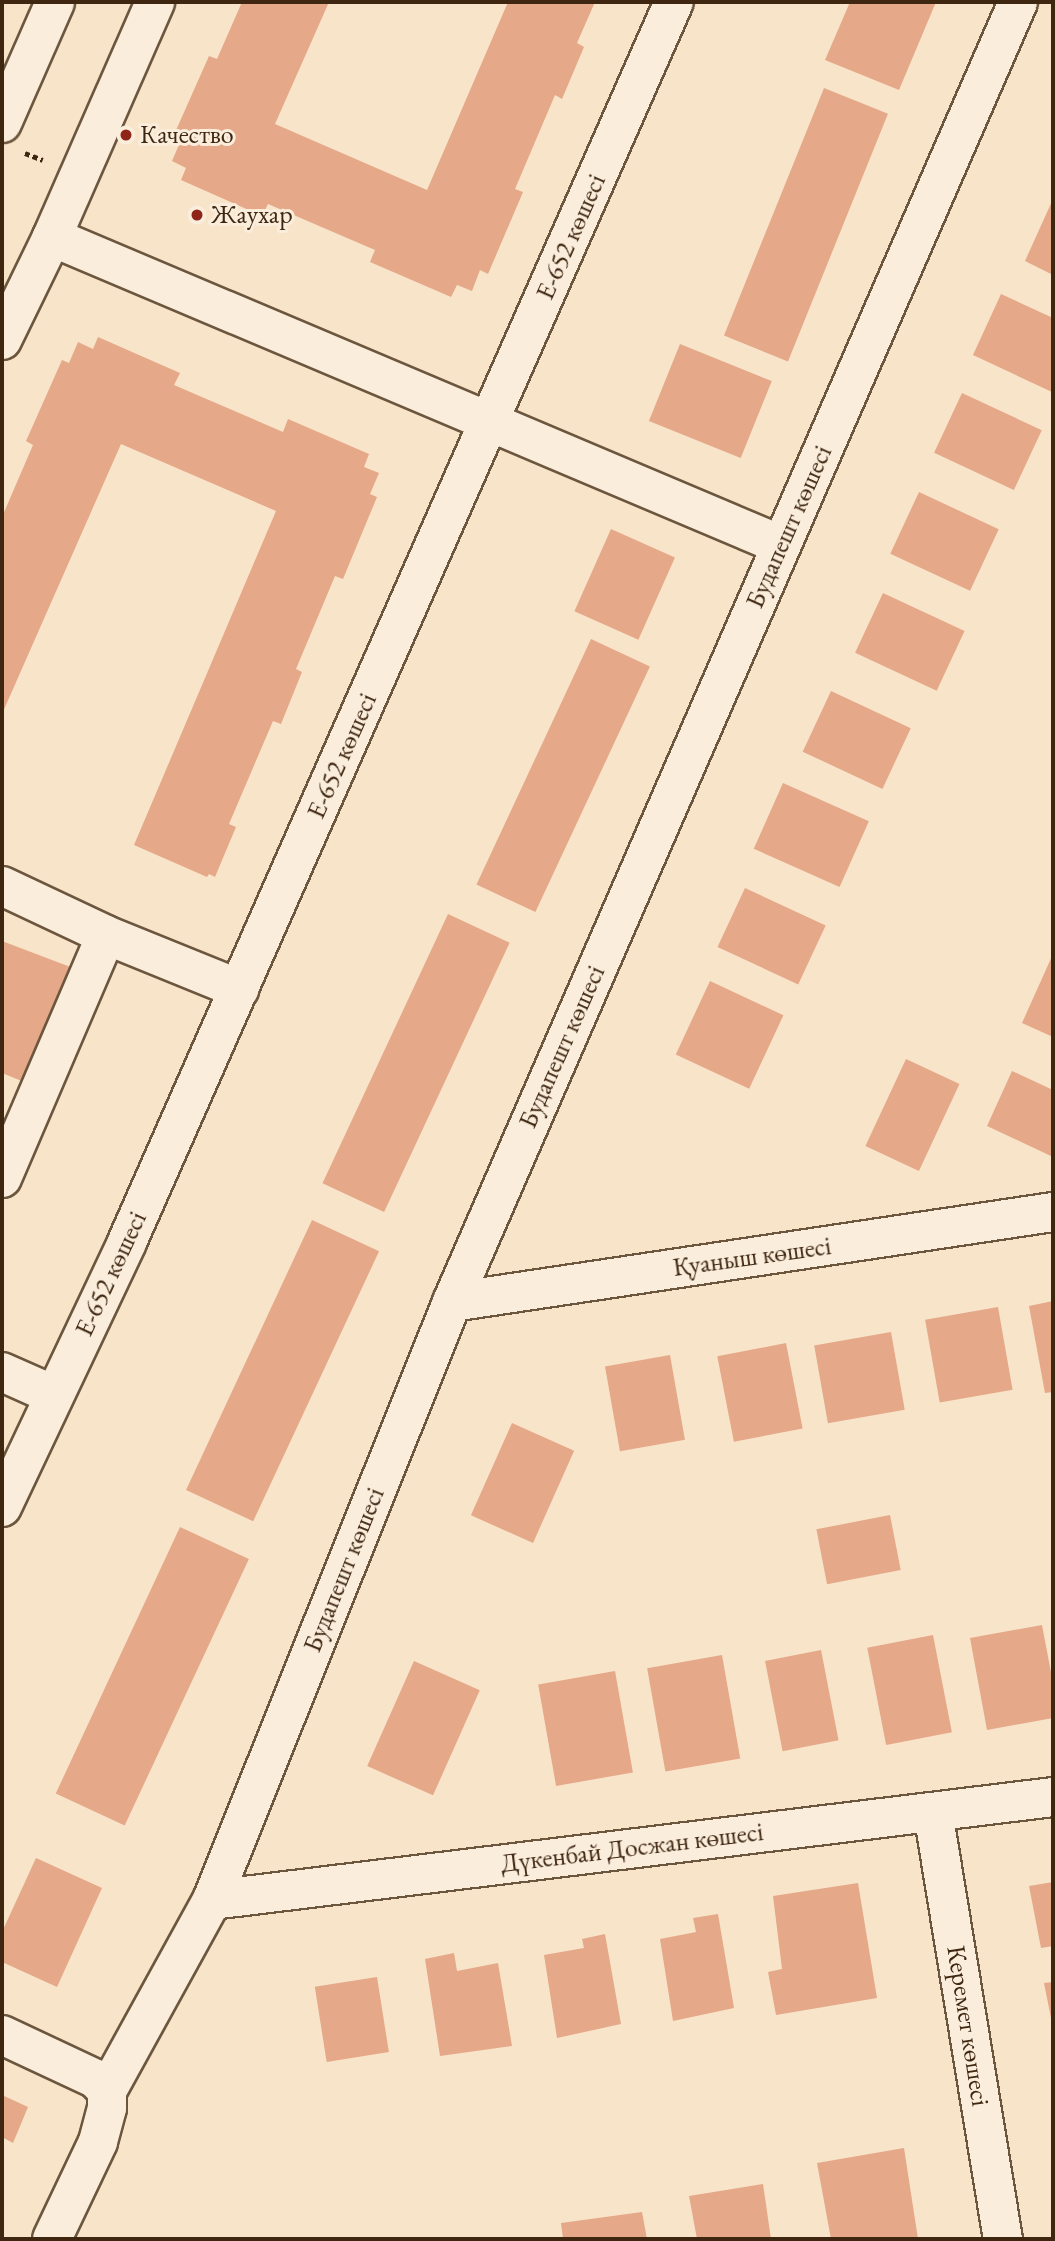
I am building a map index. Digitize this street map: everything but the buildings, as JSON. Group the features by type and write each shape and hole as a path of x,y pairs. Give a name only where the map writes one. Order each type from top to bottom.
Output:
{"street":[{"path":"2,123 55,2"},
{"path":"2,340 52,237 155,2"},
{"name":"Е-652 көшесі","path":"2,1507 127,1242 491,423 674,2"},
{"name":"Будапешт көшесі","path":"107,2091 212,1900 452,1302 1018,2"},
{"path":"52,237 781,545"},
{"path":"2,886 106,935 239,989"},
{"path":"5,1162 106,935"},
{"name":"Қуаныш көшесі","path":"452,1302 1053,1212"},
{"path":"2,1372 54,1395"},
{"name":"Дүкенбай Досжан көшесі","path":"212,1900 1053,1797"},
{"name":"Керемет көшесі","path":"933,1812 1003,2239"},
{"path":"2,2035 96,2079 107,2091 107,2108 97,2142 52,2239"}],"place":[{"name":"Качество","path":"126,135"},
{"name":"Жаухар","path":"197,215"}]}
